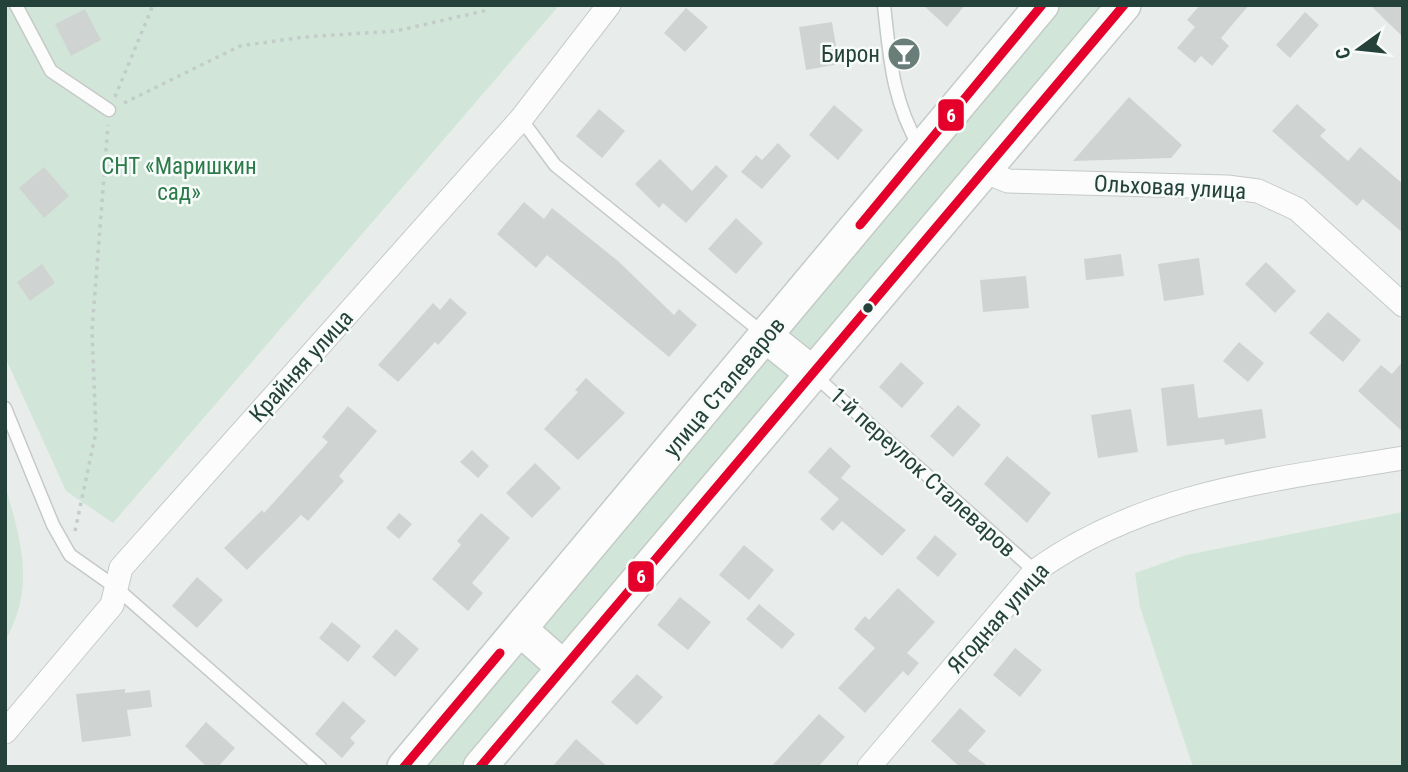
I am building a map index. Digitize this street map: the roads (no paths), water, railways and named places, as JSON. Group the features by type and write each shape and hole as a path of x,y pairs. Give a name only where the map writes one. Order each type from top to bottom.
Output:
{"main road":[{"name":"улица Сталеваров","path":"404,767 767,337 1042,5"},
{"path":"480,767 811,372 1124,5"},
{"path":"767,337 811,372"},
{"path":"520,629 563,667"}],"street":[{"name":"Крайняя улица","path":"5,732 112,606 114,586 121,568 521,119 600,8"},
{"name":"Ольховая улица","path":"983,171 1008,180 1227,187 1258,191 1297,209 1403,305"},
{"name":"Ягодная улица","path":"869,767 1035,571 1067,548 1151,509 1221,489 1403,458"}],"lane":[{"path":"16,5 51,71 109,110"},
{"path":"884,5 892,81 903,118 922,151"},
{"path":"521,119 555,165 767,337"},
{"name":"1-й переулок Сталеваров","path":"811,372 1035,571"},
{"path":"5,408 53,525 70,555 114,586 320,767"}],"place":[{"name":"Бирон","path":"904,54"}],"park label":[{"name":"СНТ «Маришкин сад»","path":"179,179"}]}
